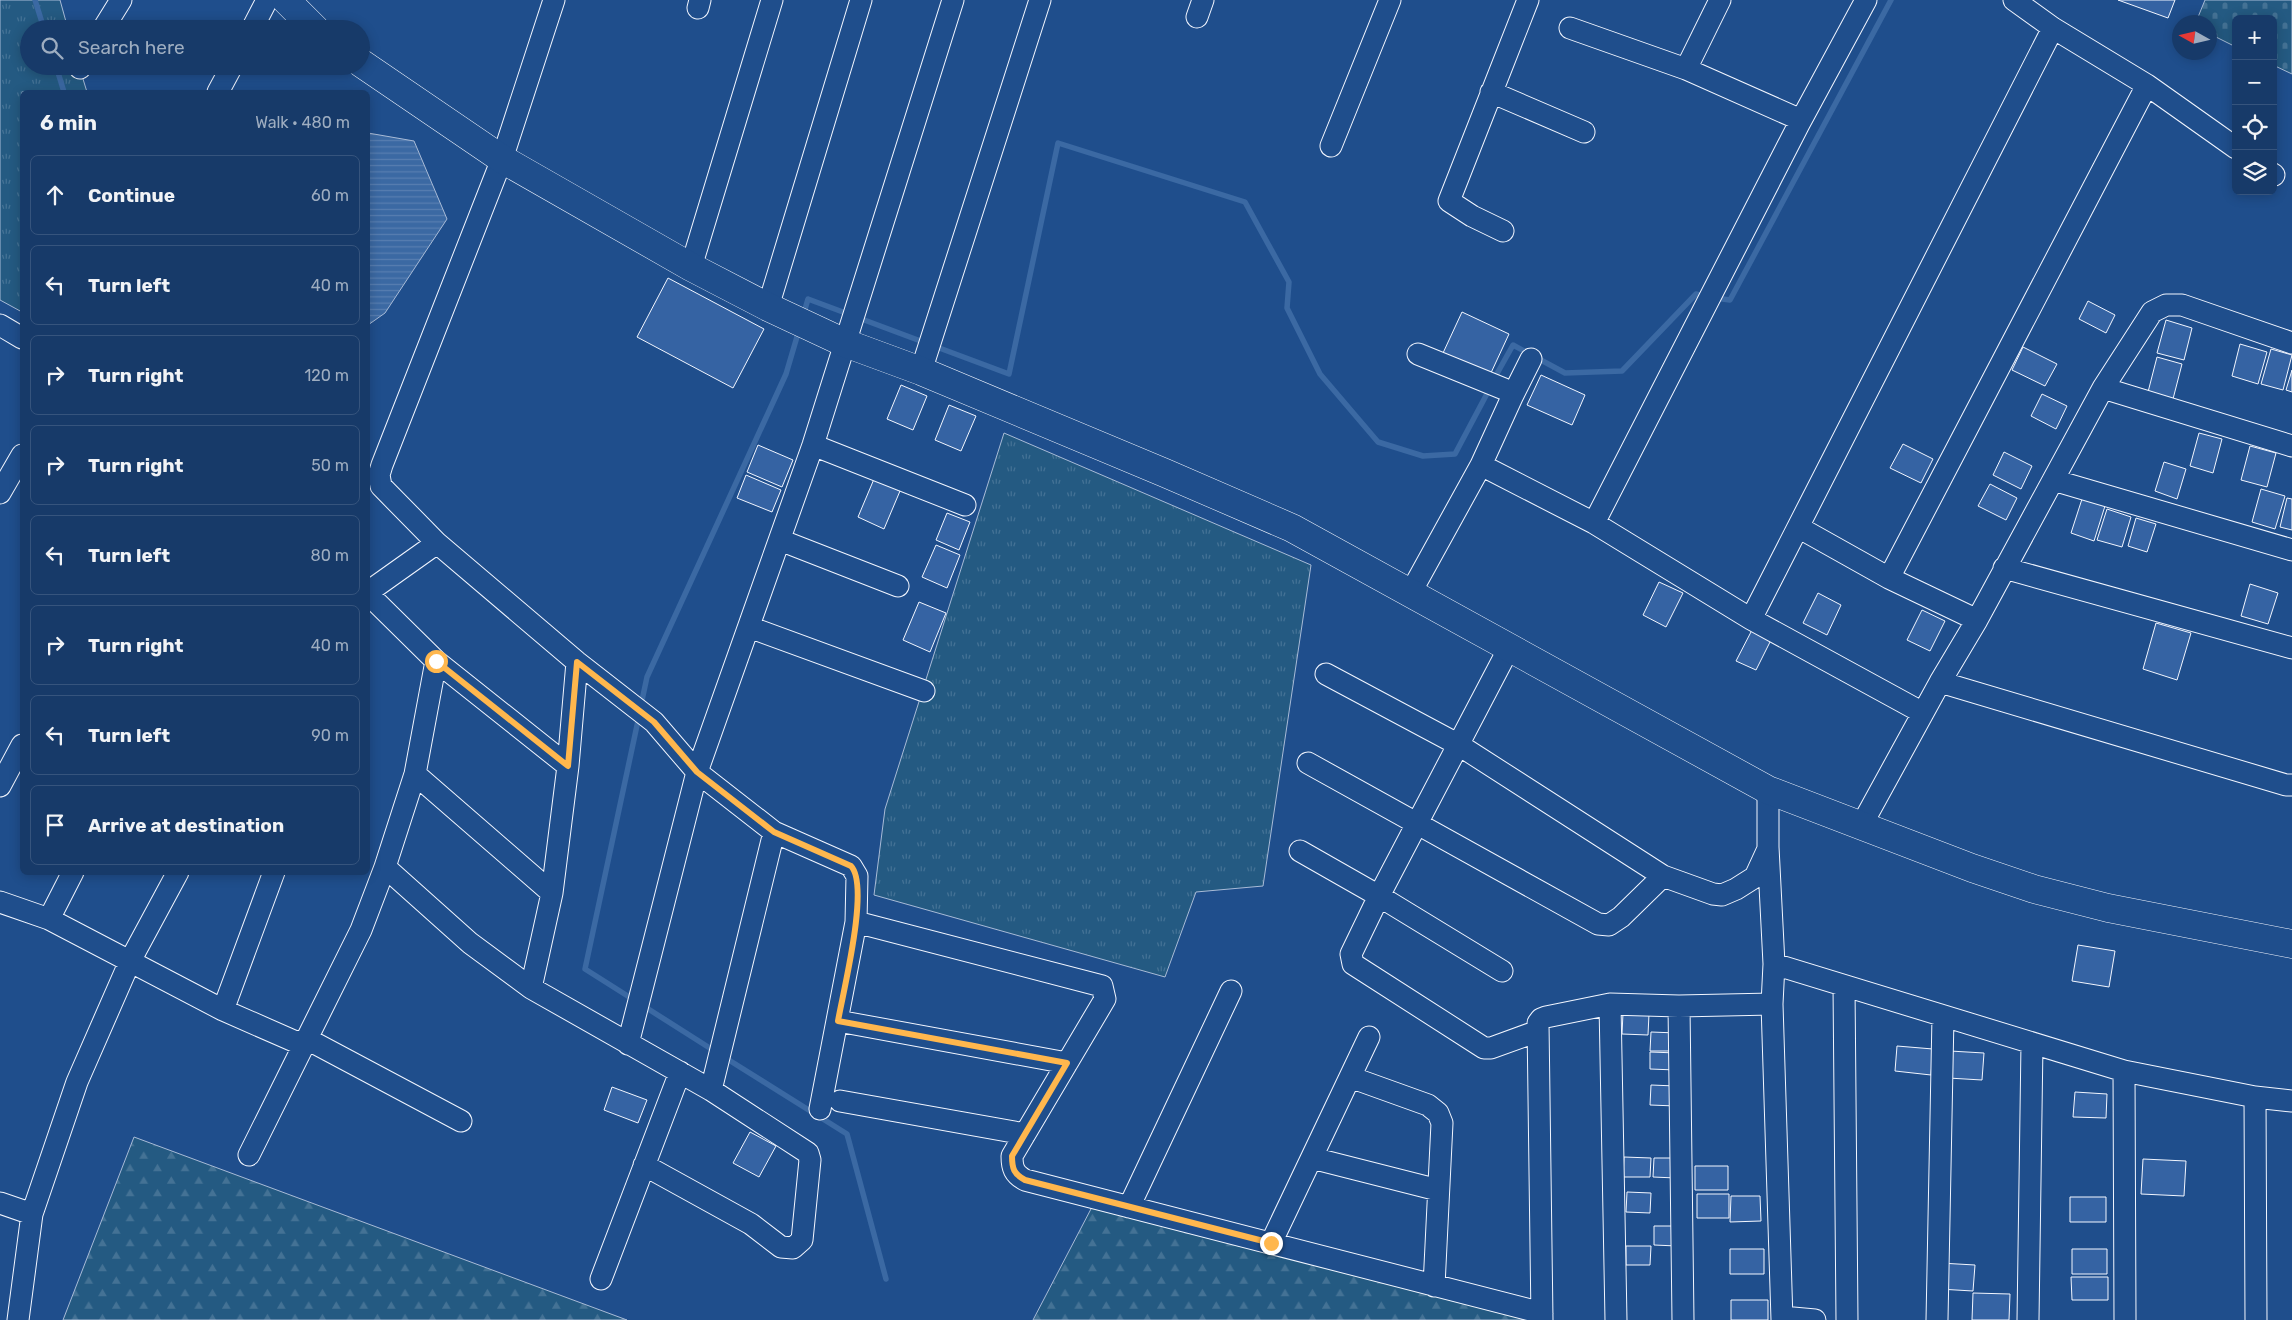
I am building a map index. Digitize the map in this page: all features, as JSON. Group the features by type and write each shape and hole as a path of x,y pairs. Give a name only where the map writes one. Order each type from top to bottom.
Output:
{"main road":[{"path":"286,0 306,20"},
{"path":"370,70 502,159 690,267 786,316 845,343 921,371 1292,528 1510,646 1638,720 1768,790 2034,889 2108,908 2292,944"}],"street":[{"path":"109,20 121,0"},
{"path":"257,20 267,0"},
{"path":"554,0 502,159 379,475 381,486 437,543 654,722 697,772 774,832 851,866 855,870 857,876 856,922 838,1021 830,1105 1025,1134"},
{"path":"690,267 772,0"},
{"path":"786,316 861,0"},
{"path":"628,1044 697,772 813,445 953,0"},
{"path":"921,371 1040,0"},
{"path":"1331,146 1390,0"},
{"path":"1504,231 1472,216 1449,201 1528,0"},
{"path":"1686,69 1720,0"},
{"path":"1594,523 1866,0"},
{"path":"2014,0 2053,28 2147,85 2232,145"},
{"path":"1570,28 1686,69 1802,120"},
{"path":"1751,619 2053,28"},
{"path":"219,90 227,75"},
{"path":"1889,578 2147,85"},
{"path":"1492,92 1584,132"},
{"path":"1861,826 1940,682 1977,620 2103,388 2152,312 2166,305 2182,305 2292,343"},
{"path":"0,325 20,337"},
{"path":"1418,354 1508,392"},
{"path":"1411,592 1481,465 1508,392 1531,359"},
{"path":"2103,388 2292,446"},
{"path":"813,445 965,505"},
{"path":"0,493 20,458"},
{"path":"1481,465 1594,523 1751,619 1923,713"},
{"path":"2053,480 2292,550"},
{"path":"1798,527 1889,578 1977,620"},
{"path":"780,540 898,586"},
{"path":"370,592 437,543"},
{"path":"2004,568 2292,648"},
{"path":"370,595 436,661 568,766"},
{"path":"749,627 924,691"},
{"path":"1510,646 1419,823 1379,896 1351,954 1353,964 1484,1048 1491,1048 1538,1031"},
{"path":"250,1155 362,930 385,867 414,774 436,661"},
{"path":"531,988 552,893 568,766 585,667"},
{"path":"1326,674 1459,745 1663,876 1714,894 1722,895 1755,877 1768,848"},
{"path":"1940,682 2286,785 2292,785"},
{"path":"0,786 20,748"},
{"path":"1308,763 1598,924 1609,925 1621,917 1663,876"},
{"path":"414,774 552,893"},
{"path":"1768,790 1768,848 1774,964 1772,1004 1782,1318 1815,1320"},
{"path":"711,1090 774,832"},
{"path":"1300,852 1379,896 1502,971"},
{"path":"385,867 470,943 531,988 711,1090 808,1153 810,1160 802,1240 793,1248 781,1247 751,1224 644,1165"},
{"path":"49,919 71,875"},
{"path":"18,1320 32,1214 76,1082 130,961 176,875"},
{"path":"223,1010 273,875"},
{"path":"0,902 49,919 223,1010 296,1042 307,1039 461,1121"},
{"path":"856,922 1102,986 1105,999 1012,1156 1012,1168 1017,1176 1025,1180 1434,1286 1542,1317 1538,1023 1546,1016 1610,1004 1679,1006 1772,1004"},
{"path":"1774,964 2124,1071 2255,1097 2292,1101"},
{"path":"1844,986 1847,1320"},
{"path":"1129,1207 1231,991"},
{"path":"1610,1004 1616,1320"},
{"path":"1679,1006 1682,1320"},
{"path":"1937,1320 1943,1016"},
{"path":"838,1021 1067,1063"},
{"path":"1271,1243 1369,1038"},
{"path":"2028,1320 2032,1043"},
{"path":"2124,1071 2124,1320"},
{"path":"601,1279 680,1072"},
{"path":"1350,1077 1428,1105 1438,1113 1442,1123 1434,1286"},
{"path":"2255,1097 2256,1320"},
{"path":"1312,1158 1438,1190"},
{"path":"0,1203 32,1214"}],"green space":[{"path":"0,0 60,0 66,20 20,20 20,75 82,75 86,90 20,90 20,311 0,300"},
{"path":"2205,0 2292,0 2292,74 2277,67 2277,15 2232,15 2232,45 2217,38 2217,15 2199,15"},
{"path":"1004,433 1311,565 1263,886 1196,892 1165,977 874,895 885,809"},
{"path":"134,1137 627,1320 63,1320"},
{"path":"1092,1207 1522,1317 1522,1320 1033,1320"}],"shaded area":[{"path":"370,133 414,141 447,219 385,313 370,324"}],"building":[{"path":"2118,0 2175,0 2168,18"},
{"path":"668,278 764,329 733,388 637,337"},
{"path":"2088,301 2115,315 2106,333 2079,319"},
{"path":"1462,312 1509,334 1490,375 1443,353"},
{"path":"2166,320 2192,328 2184,360 2157,353"},
{"path":"2240,344 2267,352 2258,384 2232,376"},
{"path":"2023,347 2057,364 2045,386 2012,370"},
{"path":"2271,349 2292,355 2283,390 2261,384"},
{"path":"2157,357 2182,364 2173,399 2148,392"},
{"path":"2292,370 2292,392 2286,390"},
{"path":"1541,375 1585,395 1572,425 1527,405"},
{"path":"901,385 927,396 913,430 887,419"},
{"path":"2042,394 2067,406 2056,429 2031,416"},
{"path":"949,405 976,416 961,451 935,440"},
{"path":"2199,433 2222,439 2213,473 2190,466"},
{"path":"1903,444 1933,459 1921,483 1890,468"},
{"path":"758,445 793,460 782,487 747,472"},
{"path":"2250,446 2276,453 2267,487 2241,480"},
{"path":"2004,452 2032,466 2021,489 1993,475"},
{"path":"2164,462 2186,469 2177,499 2155,491"},
{"path":"746,475 781,490 772,512 737,498"},
{"path":"874,479 900,491 884,529 858,517"},
{"path":"1990,484 2017,498 2006,520 1978,506"},
{"path":"2261,489 2285,496 2275,529 2252,522"},
{"path":"2287,498 2292,499 2292,530 2280,527"},
{"path":"2082,499 2105,506 2094,541 2071,533"},
{"path":"2107,509 2131,517 2122,547 2097,540"},
{"path":"947,513 970,522 959,550 936,540"},
{"path":"2136,518 2156,524 2147,552 2128,546"},
{"path":"936,545 960,555 947,588 922,577"},
{"path":"1659,582 1683,593 1666,627 1643,615"},
{"path":"2250,584 2278,593 2268,624 2241,616"},
{"path":"1818,593 1841,605 1827,635 1803,623"},
{"path":"919,602 946,613 930,652 903,640"},
{"path":"1922,610 1945,621 1930,651 1907,640"},
{"path":"2156,623 2191,633 2177,680 2143,669"},
{"path":"1752,630 1771,640 1756,670 1736,661"},
{"path":"2078,945 2115,951 2109,987 2072,981"},
{"path":"1623,1013 1649,1014 1648,1035 1622,1034"},
{"path":"1651,1032 1677,1033 1677,1051 1650,1051"},
{"path":"1897,1046 1933,1049 1931,1075 1895,1071"},
{"path":"1950,1051 1984,1053 1982,1080 1948,1078"},
{"path":"1650,1052 1677,1053 1676,1070 1650,1069"},
{"path":"1651,1085 1676,1086 1676,1106 1650,1105"},
{"path":"612,1087 647,1100 638,1123 604,1110"},
{"path":"2075,1092 2107,1094 2106,1118 2073,1117"},
{"path":"750,1132 776,1146 759,1177 733,1163"},
{"path":"1624,1157 1651,1158 1650,1177 1623,1177"},
{"path":"1654,1158 1677,1158 1676,1178 1653,1177"},
{"path":"2143,1159 2186,1161 2184,1196 2141,1194"},
{"path":"1695,1166 1728,1166 1728,1190 1695,1190"},
{"path":"1627,1192 1651,1193 1650,1213 1626,1212"},
{"path":"1697,1194 1729,1194 1729,1218 1697,1218"},
{"path":"1731,1196 1760,1196 1761,1221 1730,1222"},
{"path":"2070,1197 2106,1197 2106,1222 2070,1222"},
{"path":"1654,1226 1678,1226 1677,1246 1654,1245"},
{"path":"1626,1246 1651,1246 1650,1265 1626,1265"},
{"path":"1730,1249 1764,1249 1764,1274 1730,1274"},
{"path":"2072,1249 2107,1249 2107,1274 2072,1274"},
{"path":"1940,1263 1975,1265 1973,1291 1939,1289"},
{"path":"2071,1277 2108,1277 2108,1300 2072,1300"},
{"path":"1973,1293 2010,1294 2009,1320 1972,1320"},
{"path":"1731,1300 1768,1300 1768,1320 1731,1320"}],"waterway":[{"path":"35,0 41,20"},
{"path":"1715,298 1730,300 1891,0"},
{"path":"59,75 63,90"},
{"path":"803,316 808,299 1009,374 1058,143 1245,202 1289,282 1287,308 1320,374 1378,442 1423,456 1455,454 1490,388"},
{"path":"1494,379 1513,345 1565,373 1622,371 1696,294 1706,297"},
{"path":"641,705 647,677 786,374 799,330"},
{"path":"634,1000 585,969 639,716"},
{"path":"642,1005 716,1052"},
{"path":"724,1057 847,1134 886,1279"}],"route":[{"path":"436,661 568,766 577,662 594,673 654,722 697,772 774,832 851,866 857,876 856,922 838,1021 1067,1063 1012,1156 1012,1168 1017,1176 1025,1180 1271,1243"}]}
